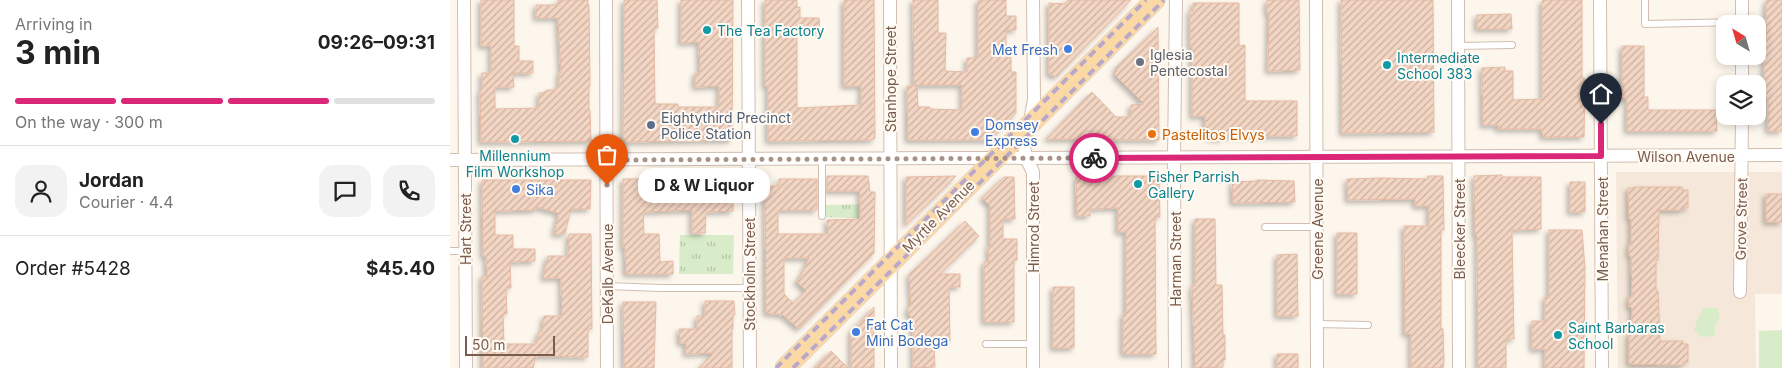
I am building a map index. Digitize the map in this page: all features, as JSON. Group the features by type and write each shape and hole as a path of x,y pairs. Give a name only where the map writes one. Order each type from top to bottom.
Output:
{"main road":[{"name":"Myrtle Avenue","path":"785,368 1029,127 1154,0"}],"street":[{"name":"Hart Street","path":"464,0 466,368"},
{"name":"DeKalb Avenue","path":"606,0 607,368"},
{"name":"Stockholm Street","path":"748,0 750,368"},
{"name":"Stanhope Street","path":"890,0 891,368"},
{"name":"Himrod Street","path":"1033,0 1034,100 1029,127 1023,141 1026,158 1033,172 1034,368"},
{"name":"Harman Street","path":"1175,368 1174,157 1176,0"},
{"name":"Greene Avenue","path":"1316,0 1317,368"},
{"name":"Bleecker Street","path":"1458,0 1459,368"},
{"name":"Menahan Street","path":"1600,0 1602,368"},
{"path":"1742,0 1742,15"},
{"name":"Grove Street","path":"1740,292 1742,125"},
{"name":"Wilson Avenue","path":"450,160 1782,155"}],"lane":[{"path":"1645,0 1645,24 1716,23"},
{"path":"1458,46 1512,46"},
{"path":"822,159 822,216"},
{"path":"1265,227 1317,227"},
{"path":"450,251 466,250"},
{"path":"607,286 749,288"},
{"path":"1317,324 1368,325"},
{"path":"986,344 1033,344"}],"shaded area":[{"path":"1616,172 1782,172 1782,294 1755,294 1756,368 1618,368"}],"green space":[{"path":"875,204 875,219 824,217 825,205"},
{"path":"680,235 734,235 733,274 679,274"},
{"path":"1703,308 1717,308 1720,318 1715,325 1715,336 1701,337 1694,330"},
{"path":"1782,330 1782,368 1759,368 1759,331"}],"building":[{"path":"481,0 514,0 514,46 519,46 519,61 533,61 533,73 513,73 514,87 495,87 495,109 539,108 539,93 544,93 547,90 556,90 559,87 559,73 561,73 558,18 536,18 536,5 558,5 558,0 588,0 591,141 481,142 480,93 482,89 482,73 491,73 491,46 481,46"},
{"path":"624,0 657,0 658,28 654,28 655,104 678,104 678,107 719,107 719,86 695,87 695,73 700,73 699,42 681,43 681,0 733,0 732,140 625,142 623,139"},
{"path":"765,0 797,0 797,8 800,7 800,18 819,18 820,31 797,31 797,108 861,105 861,86 844,86 844,0 874,0 875,138 872,140 768,141 768,86 765,86"},
{"path":"913,0 938,0 938,33 946,33 945,71 967,72 967,58 978,58 978,0 1006,0 1006,16 1016,16 1016,30 1006,30 1006,57 1011,57 1011,72 1016,72 1016,113 990,140 908,140 907,86 917,86 918,107 962,110 962,85 914,85"},
{"path":"1068,0 1131,0 1056,77 1049,74 1049,3 1065,4"},
{"path":"1267,0 1299,0 1300,70 1268,71 1269,13 1267,13"},
{"name":"Intermediate School 383","path":"1341,0 1433,0 1434,132 1342,133"},
{"path":"1582,0 1582,78 1584,78 1585,83 1584,137 1543,137 1542,129 1498,129 1498,125 1483,125 1482,68 1505,67 1505,71 1513,71 1513,100 1542,99 1542,1"},
{"path":"1766,0 1782,0 1782,131 1768,131 1768,98 1766,98 1766,75 1764,75 1764,65 1766,65"},
{"path":"1193,3 1239,3 1239,46 1245,45 1245,101 1297,101 1297,136 1222,136 1222,139 1205,136 1205,116 1192,116 1190,11 1193,11"},
{"path":"1511,14 1512,29 1477,29 1477,15"},
{"path":"1158,27 1159,140 1046,139 1092,92 1116,117 1131,117 1131,105 1144,104 1114,74 1117,71 1115,69"},
{"path":"1622,46 1644,46 1644,97 1648,97 1648,110 1716,110 1717,131 1627,131 1627,98 1622,98"},
{"path":"1502,175 1502,177 1541,177 1541,229 1512,230 1514,339 1506,339 1506,368 1478,368 1477,236 1475,235 1474,176"},
{"path":"827,176 868,176 870,192 875,192 874,253 799,329 783,315 766,313 765,186 779,186 779,179 817,179 817,210 778,210 778,234 828,234 827,220 860,219 860,191 827,191","holes":["784,258 809,258 801,276 796,281 806,291 793,303 784,294"]},
{"path":"956,176 938,194 906,225 906,177"},
{"path":"1159,176 1160,217 1155,217 1156,354 1123,354 1123,314 1126,314 1126,232 1118,232 1118,208 1090,209 1090,216 1077,216 1076,177"},
{"path":"1428,176 1443,176 1444,230 1441,230 1441,328 1443,329 1444,361 1443,368 1411,368 1411,334 1405,334 1404,226 1429,226 1429,206 1415,206 1415,199 1348,200 1347,179 1428,179"},
{"path":"1004,177 1014,177 1015,219 1003,219 1003,239 1017,239 1017,260 1014,260 1014,322 984,322 984,262 989,262 990,206 982,198"},
{"path":"733,178 733,211 706,212 705,233 692,233 692,210 643,212 644,234 659,234 660,262 673,261 673,274 626,274 625,248 623,248 623,179"},
{"path":"482,180 591,180 590,209 571,209 565,234 554,234 559,213 536,207 536,210 495,211 495,235 513,235 513,249 535,249 535,261 510,262 511,288 506,288 507,314 503,314 504,344 536,344 539,332 542,332 544,316 562,316 561,278 543,278 548,256 568,256 569,234 591,234 592,329 588,329 588,357 536,356 533,368 483,368 482,276 487,276 486,256 483,256"},
{"path":"1257,180 1294,181 1295,202 1233,203 1232,182"},
{"path":"1570,182 1585,182 1585,212 1570,212"},
{"path":"1682,187 1682,190 1688,190 1688,208 1682,208 1682,210 1659,210 1658,260 1656,260 1656,291 1658,291 1660,341 1683,341 1683,344 1688,344 1688,362 1683,362 1683,365 1629,364 1629,334 1632,334 1632,308 1629,307 1629,297 1632,297 1631,256 1629,256 1631,219 1629,219 1628,188"},
{"path":"1766,194 1782,194 1782,222 1766,222"},
{"path":"1195,219 1215,219 1216,285 1222,285 1223,335 1225,335 1225,360 1223,360 1223,367 1195,368 1192,286 1195,286"},
{"path":"965,221 979,236 940,274 960,274 960,287 949,287 950,341 934,341 935,367 913,368 913,328 911,328 911,317 908,314 908,308 911,305 909,275"},
{"path":"1549,230 1582,230 1585,268 1584,368 1545,368 1545,349 1532,349 1532,321 1545,321 1545,297 1549,297"},
{"path":"1337,233 1357,233 1357,294 1337,294"},
{"path":"1297,254 1298,316 1277,316 1277,255"},
{"path":"1053,287 1074,287 1074,348 1053,348"},
{"path":"705,301 734,301 732,368 699,368 714,353 686,354 686,343 680,343 679,329 697,329 697,316 705,316"},
{"path":"623,302 656,302 654,368 624,368"},
{"path":"874,307 874,368 851,368 851,331"},
{"path":"831,351 848,368 814,368"},
{"path":"1277,354 1298,354 1298,368 1277,368"}],"railway":[{"path":"776,368 1146,0"},
{"path":"793,368 1164,0"}],"way so far":[{"path":"607,185 607,160 1094,158"}],"place":[{"name":"The Tea Factory","path":"707,30"},
{"name":"Met Fresh","path":"1068,49"},
{"name":"Iglesia Pentecostal","path":"1140,62"},
{"name":"Intermediate School 383","path":"1387,65"},
{"name":"Eightythird Precinct Police Station","path":"651,125"},
{"name":"Domsey Express","path":"975,132"},
{"name":"Pastelitos Elvys","path":"1152,134"},
{"name":"Millennium Film Workshop","path":"515,139"},
{"name":"Fisher Parrish Gallery","path":"1138,184"},
{"name":"D & W Liquor","path":"607,185"},
{"name":"Sika","path":"516,189"},
{"name":"Fat Cat Mini Bodega","path":"856,332"},
{"name":"Saint Barbaras School","path":"1558,335"}],"route":[{"path":"1094,158 1601,156 1601,124"}]}
